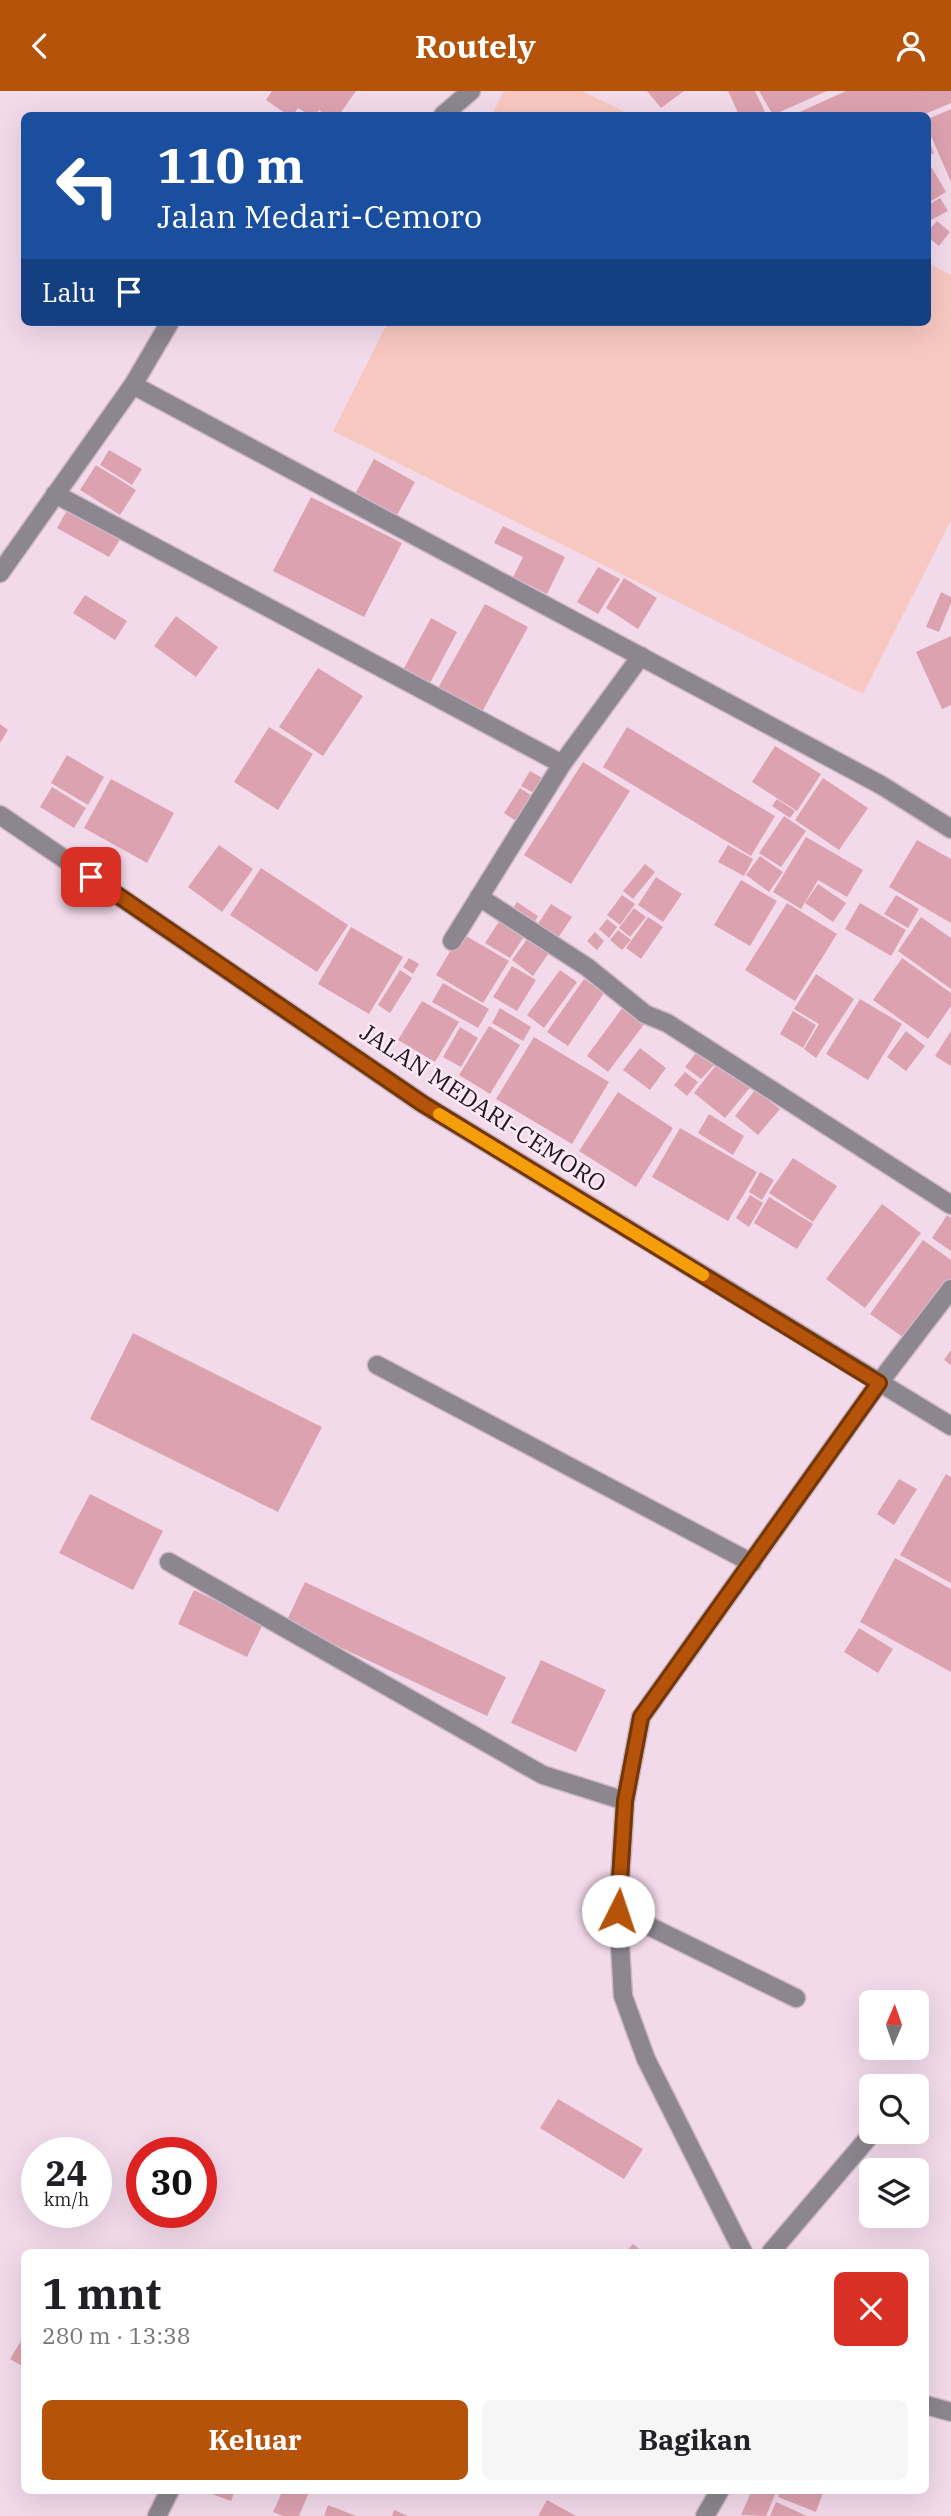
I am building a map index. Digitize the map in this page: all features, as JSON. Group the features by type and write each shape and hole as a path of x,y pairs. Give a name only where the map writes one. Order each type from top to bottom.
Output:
{"street":[{"path":"446,112 471,91"},
{"path":"0,573 133,385 168,326"},
{"path":"133,385 881,785 951,829"},
{"path":"55,494 562,764"},
{"path":"452,941 562,764 641,656"},
{"name":"JALAN MEDARI-CEMORO","path":"0,815 423,1104 951,1426"},
{"path":"479,897 587,967 645,1014 667,1023 799,1104 951,1205"},
{"path":"741,2249 646,2059 624,1996 618,1911 625,1801 641,1717 879,1383 951,1289"},
{"path":"377,1365 751,1563"},
{"path":"169,1562 543,1775 625,1801"},
{"path":"618,1911 796,1998"},
{"path":"774,2249 863,2144"},
{"path":"929,2406 951,2412"},
{"path":"157,2516 168,2494"},
{"path":"705,2516 718,2494"}],"shaded area":[{"path":"504,91 582,91 625,112 494,112"},
{"path":"931,265 951,275 951,520 863,694 333,431 386,326 931,326"}],"building":[{"path":"272,91 356,91 341,112 304,112 298,108 295,112 284,112 266,100"},
{"path":"647,91 684,91 661,108"},
{"path":"728,91 755,91 765,112 738,112"},
{"path":"759,91 827,91 780,112 771,112"},
{"path":"846,91 951,91 951,103 930,112 800,112"},
{"path":"951,109 951,182 931,136 931,118"},
{"path":"931,169 946,192 931,201"},
{"path":"940,198 948,211 931,220 931,203"},
{"path":"937,221 950,232 939,246 931,239 931,228"},
{"path":"109,450 142,469 132,485 100,465"},
{"path":"374,459 415,482 396,517 355,494"},
{"path":"96,465 136,490 120,515 80,490"},
{"path":"311,497 402,543 364,617 273,571"},
{"path":"70,505 123,535 109,557 57,528"},
{"path":"503,526 565,557 547,594 513,577 523,557 494,543"},
{"path":"598,567 620,579 598,614 577,602"},
{"path":"624,578 657,598 638,629 606,608"},
{"path":"941,592 951,597 951,603 939,632 926,627"},
{"path":"85,595 127,621 115,640 73,613"},
{"path":"485,604 528,627 482,712 438,688"},
{"path":"176,616 218,647 196,677 154,646"},
{"path":"431,618 457,632 430,683 403,670"},
{"path":"951,636 951,705 942,709 916,652"},
{"path":"318,668 363,696 323,756 279,727"},
{"path":"0,724 8,730 0,743"},
{"path":"269,727 313,754 278,810 234,782"},
{"path":"627,727 775,816 751,856 603,767"},
{"path":"775,746 821,774 797,811 752,782"},
{"path":"67,755 104,777 88,805 51,783"},
{"path":"583,762 630,791 571,884 524,855"},
{"path":"530,771 546,780 537,795 521,786"},
{"path":"823,778 868,808 839,850 795,820"},
{"path":"111,779 174,813 147,863 84,828"},
{"path":"52,787 86,808 74,828 40,807"},
{"path":"520,788 535,798 519,823 504,813"},
{"path":"777,799 795,811 790,818 772,806"},
{"path":"784,816 806,831 781,867 759,853"},
{"path":"806,837 863,870 847,897 818,880 801,909 773,892"},
{"path":"917,840 951,859 951,923 889,887"},
{"path":"219,845 253,869 222,912 188,887"},
{"path":"728,845 753,859 744,876 718,862"},
{"path":"760,856 783,872 769,892 746,875"},
{"path":"645,864 655,872 633,899 623,891"},
{"path":"261,868 348,925 317,972 230,915"},
{"path":"656,877 682,894 663,922 638,905"},
{"path":"741,880 777,901 750,946 714,925"},
{"path":"818,884 846,903 833,922 805,903"},
{"path":"622,895 635,904 620,925 607,915"},
{"path":"896,895 919,909 908,928 884,914"},
{"path":"517,902 538,916 533,925 511,912"},
{"path":"787,903 837,934 795,1001 745,970"},
{"path":"860,903 906,930 891,956 845,929"},
{"path":"551,904 572,917 558,938 537,925"},
{"path":"634,908 646,917 630,937 619,928"},
{"path":"502,917 527,932 510,958 485,943"},
{"path":"648,917 663,927 641,959 626,948"},
{"path":"921,917 951,938 951,989 898,951"},
{"path":"607,919 617,927 609,938 599,929"},
{"path":"351,927 403,957 369,1014 318,984"},
{"path":"618,930 631,940 622,950 610,940"},
{"path":"595,932 604,941 597,950 587,941"},
{"path":"461,933 509,961 483,1003 436,975"},
{"path":"530,935 551,950 533,976 512,960"},
{"path":"409,958 419,964 413,974 403,967"},
{"path":"902,958 951,993 951,1006 928,1039 873,1000"},
{"path":"512,966 536,980 517,1011 493,997"},
{"path":"400,970 412,978 390,1013 378,1005"},
{"path":"560,970 577,982 544,1028 527,1015"},
{"path":"816,974 854,999 816,1058 804,1049 819,1024 794,1009"},
{"path":"584,979 604,993 568,1046 547,1032"},
{"path":"443,983 489,1009 478,1028 432,1002"},
{"path":"860,999 902,1024 868,1080 826,1054"},
{"path":"422,1001 459,1022 435,1062 398,1040"},
{"path":"623,1007 645,1023 608,1072 587,1056"},
{"path":"500,1008 531,1027 523,1041 492,1023"},
{"path":"793,1011 816,1025 803,1048 780,1034"},
{"path":"489,1026 520,1045 490,1094 459,1075"},
{"path":"460,1027 478,1038 461,1067 443,1057"},
{"path":"906,1031 925,1046 906,1071 887,1057"},
{"path":"951,1031 951,1066 935,1056"},
{"path":"534,1037 609,1082 572,1144 496,1099"},
{"path":"640,1048 666,1068 650,1090 623,1070"},
{"path":"699,1049 716,1063 701,1079 685,1067"},
{"path":"720,1060 752,1085 725,1118 694,1093"},
{"path":"685,1072 698,1082 687,1096 674,1085"},
{"path":"755,1090 780,1109 758,1135 735,1116"},
{"path":"618,1092 673,1128 636,1187 579,1151"},
{"path":"709,1114 744,1136 733,1155 698,1133"},
{"path":"680,1128 757,1172 728,1221 652,1177"},
{"path":"793,1158 837,1186 813,1222 769,1193"},
{"path":"760,1172 774,1180 762,1200 749,1192"},
{"path":"750,1195 763,1203 749,1227 736,1218"},
{"path":"769,1197 813,1224 797,1249 754,1223"},
{"path":"882,1204 921,1233 865,1308 826,1279"},
{"path":"947,1215 951,1218 951,1251 932,1238"},
{"path":"923,1240 951,1260 951,1285 910,1342 870,1314"},
{"path":"133,1333 322,1427 278,1512 90,1419"},
{"path":"951,1350 951,1365 944,1360"},
{"path":"946,1474 951,1477 951,1583 900,1555"},
{"path":"899,1479 917,1489 894,1525 877,1514"},
{"path":"90,1494 163,1531 133,1590 59,1553"},
{"path":"895,1558 951,1589 951,1672 860,1622"},
{"path":"305,1582 506,1677 487,1716 286,1622"},
{"path":"194,1590 263,1624 247,1657 178,1624"},
{"path":"859,1628 893,1649 878,1673 844,1652"},
{"path":"541,1660 606,1690 576,1752 511,1723"},
{"path":"558,2099 643,2149 624,2179 540,2128"},
{"path":"21,2341 21,2365 10,2359"},
{"path":"212,2494 234,2494 231,2501"},
{"path":"281,2494 308,2494 299,2516 283,2516 273,2512"},
{"path":"750,2494 775,2494 766,2516 741,2515"},
{"path":"779,2494 823,2494 816,2512 778,2497"},
{"path":"547,2500 576,2516 538,2516"},
{"path":"776,2502 807,2516 770,2516"},
{"path":"328,2505 356,2516 324,2516"},
{"path":"394,2510 408,2516 392,2516"}],"slow traffic":[{"path":"439,1114 703,1275"}],"route":[{"path":"91,877 423,1104 879,1383 641,1717 625,1801 618,1911"}]}
